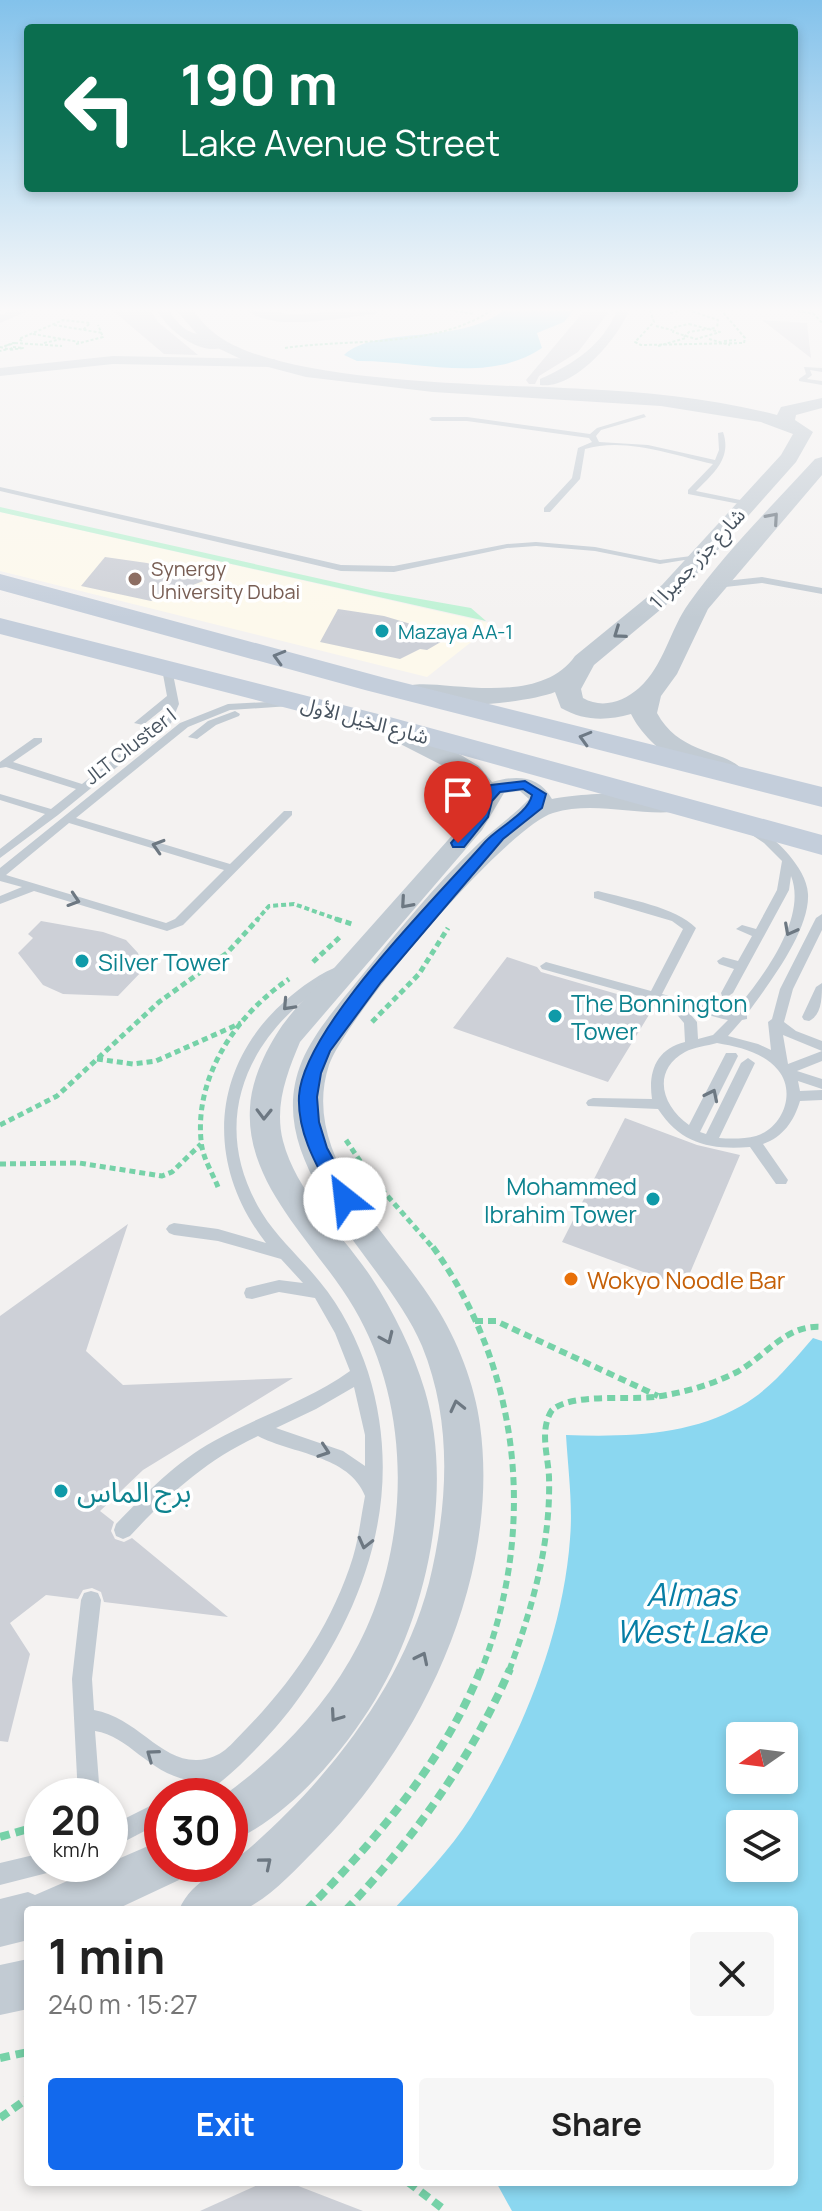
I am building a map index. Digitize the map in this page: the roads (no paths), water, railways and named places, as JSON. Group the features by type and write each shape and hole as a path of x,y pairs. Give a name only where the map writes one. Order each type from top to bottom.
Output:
{"main road":[{"path":"0,582 375,684 809,794"},
{"name":"شارع الخيل الأول","path":"0,603 114,637 822,822"},
{"name":"شارع الخيل الأول","path":"0,626 170,682 296,704 375,722 822,845"}],"street":[{"path":"723,413 764,427 781,441 789,458"},
{"path":"742,413 801,424"},
{"path":"749,413 801,424"},
{"name":"شارع جزر جميرا 1","path":"577,672 594,652 657,603 789,458 801,424"},
{"name":"شارع جزر جميرا 1","path":"648,694 671,663 694,612 714,585 741,566 821,464"},
{"path":"375,684 400,685 457,698 488,699 546,687 577,672"},
{"path":"577,672 566,695 577,707 589,711 616,711 648,694"},
{"path":"648,694 644,713 648,722 682,753 809,794"},
{"path":"375,722 391,734 442,751 461,762 475,776 485,800"},
{"path":"208,1906 270,1861 368,1754 402,1698 439,1622 460,1547 466,1475 459,1409 441,1349 414,1296 357,1219 318,1148 308,1097 312,1073 322,1050 375,979 498,836 541,800 534,789 525,785 496,788 485,800 474,825 288,1038 275,1060 263,1109 264,1135 271,1161 282,1182 376,1313 398,1362 412,1417 415,1463 410,1542 392,1610 366,1673 329,1727 287,1772 248,1804"},
{"path":"528,814 553,806 594,802 679,805"},
{"path":"63,1906 144,1873"},
{"path":"0,1923 24,1917"},
{"path":"0,1990 24,1985"}],"lane":[{"path":"547,510 576,479 582,448 594,440 599,429 644,416"},
{"path":"432,419 467,419 718,463"},
{"path":"721,433 724,451 718,463 691,492 747,504"},
{"path":"0,489 341,568 394,569 507,546 536,544 595,549 660,562 699,557"},
{"path":"660,562 682,576"},
{"path":"741,566 772,581"},
{"path":"714,585 741,580 772,581 822,591"},
{"path":"139,723 170,682"},
{"name":"JLT Cluster I","path":"0,855 167,721 173,710 170,682"},
{"name":"JLT Cluster I","path":"0,875 197,717 246,704 296,704"},
{"path":"193,737 231,715 296,704"},
{"path":"3,765 38,740"},
{"path":"3,765 85,788"},
{"path":"0,797 54,813"},
{"path":"0,875 167,927 179,922 288,813"},
{"path":"67,819 233,869"},
{"path":"717,1039 742,1016 803,906 801,885 788,860 743,825"},
{"path":"727,993 787,882 788,860"},
{"path":"0,900 34,887"},
{"path":"598,895 682,920 690,928 654,997"},
{"path":"822,918 775,1022 773,1036 785,1069 794,1096 781,1128 754,1142 710,1141 692,1134 666,1116 658,1104 656,1080 662,1065 672,1053 692,1043 717,1039 753,1046 785,1069 822,1084"},
{"path":"742,929 759,934"},
{"path":"723,961 742,967"},
{"path":"210,1778 226,1767 268,1724 325,1646 353,1585 367,1538 375,1492 375,1450 360,1373 320,1293 284,1254 250,1206 237,1178 229,1147 229,1116 235,1086 246,1058 263,1032 296,996 353,964"},
{"path":"546,966 723,1015 742,1016"},
{"path":"809,1017 821,990"},
{"path":"673,1002 690,1022 692,1043"},
{"path":"775,1022 791,1034 822,1046"},
{"path":"692,1134 731,1056"},
{"path":"785,1069 822,1056"},
{"path":"710,1141 748,1063"},
{"path":"794,1096 822,1095"},
{"path":"593,1103 658,1104"},
{"path":"754,1142 781,1180"},
{"path":"174,1229 218,1235 284,1254"},
{"path":"252,1293 279,1286 320,1293"},
{"path":"123,1530 187,1467 222,1445 315,1404 360,1373"},
{"path":"261,1429 286,1442 324,1450 346,1460 364,1474 375,1492"},
{"path":"88,1778 82,1679 91,1600"},
{"path":"86,1719 103,1720 119,1726 146,1752 164,1763 205,1771 226,1767"},
{"path":"0,1874 24,1868"}],"water":[{"name":"Almas West Lake","path":"813,1338 822,1341 822,2211 512,2211 498,2186 798,2186 798,1906 397,1906 471,1817 507,1752 537,1683 559,1611 566,1575 571,1513 566,1435 610,1436 678,1429 721,1416 762,1392"}],"place":[{"name":"Synergy University Dubai","path":"135,579"},
{"name":"Mazaya AA-1","path":"382,631"},
{"name":"Silver Tower","path":"82,961"},
{"name":"The Bonnington Tower","path":"555,1016"},
{"name":"Mohammed Ibrahim Tower","path":"653,1199"},
{"name":"Wokyo Noodle Bar","path":"571,1279"},
{"name":"برج الماس","path":"61,1491"}]}
